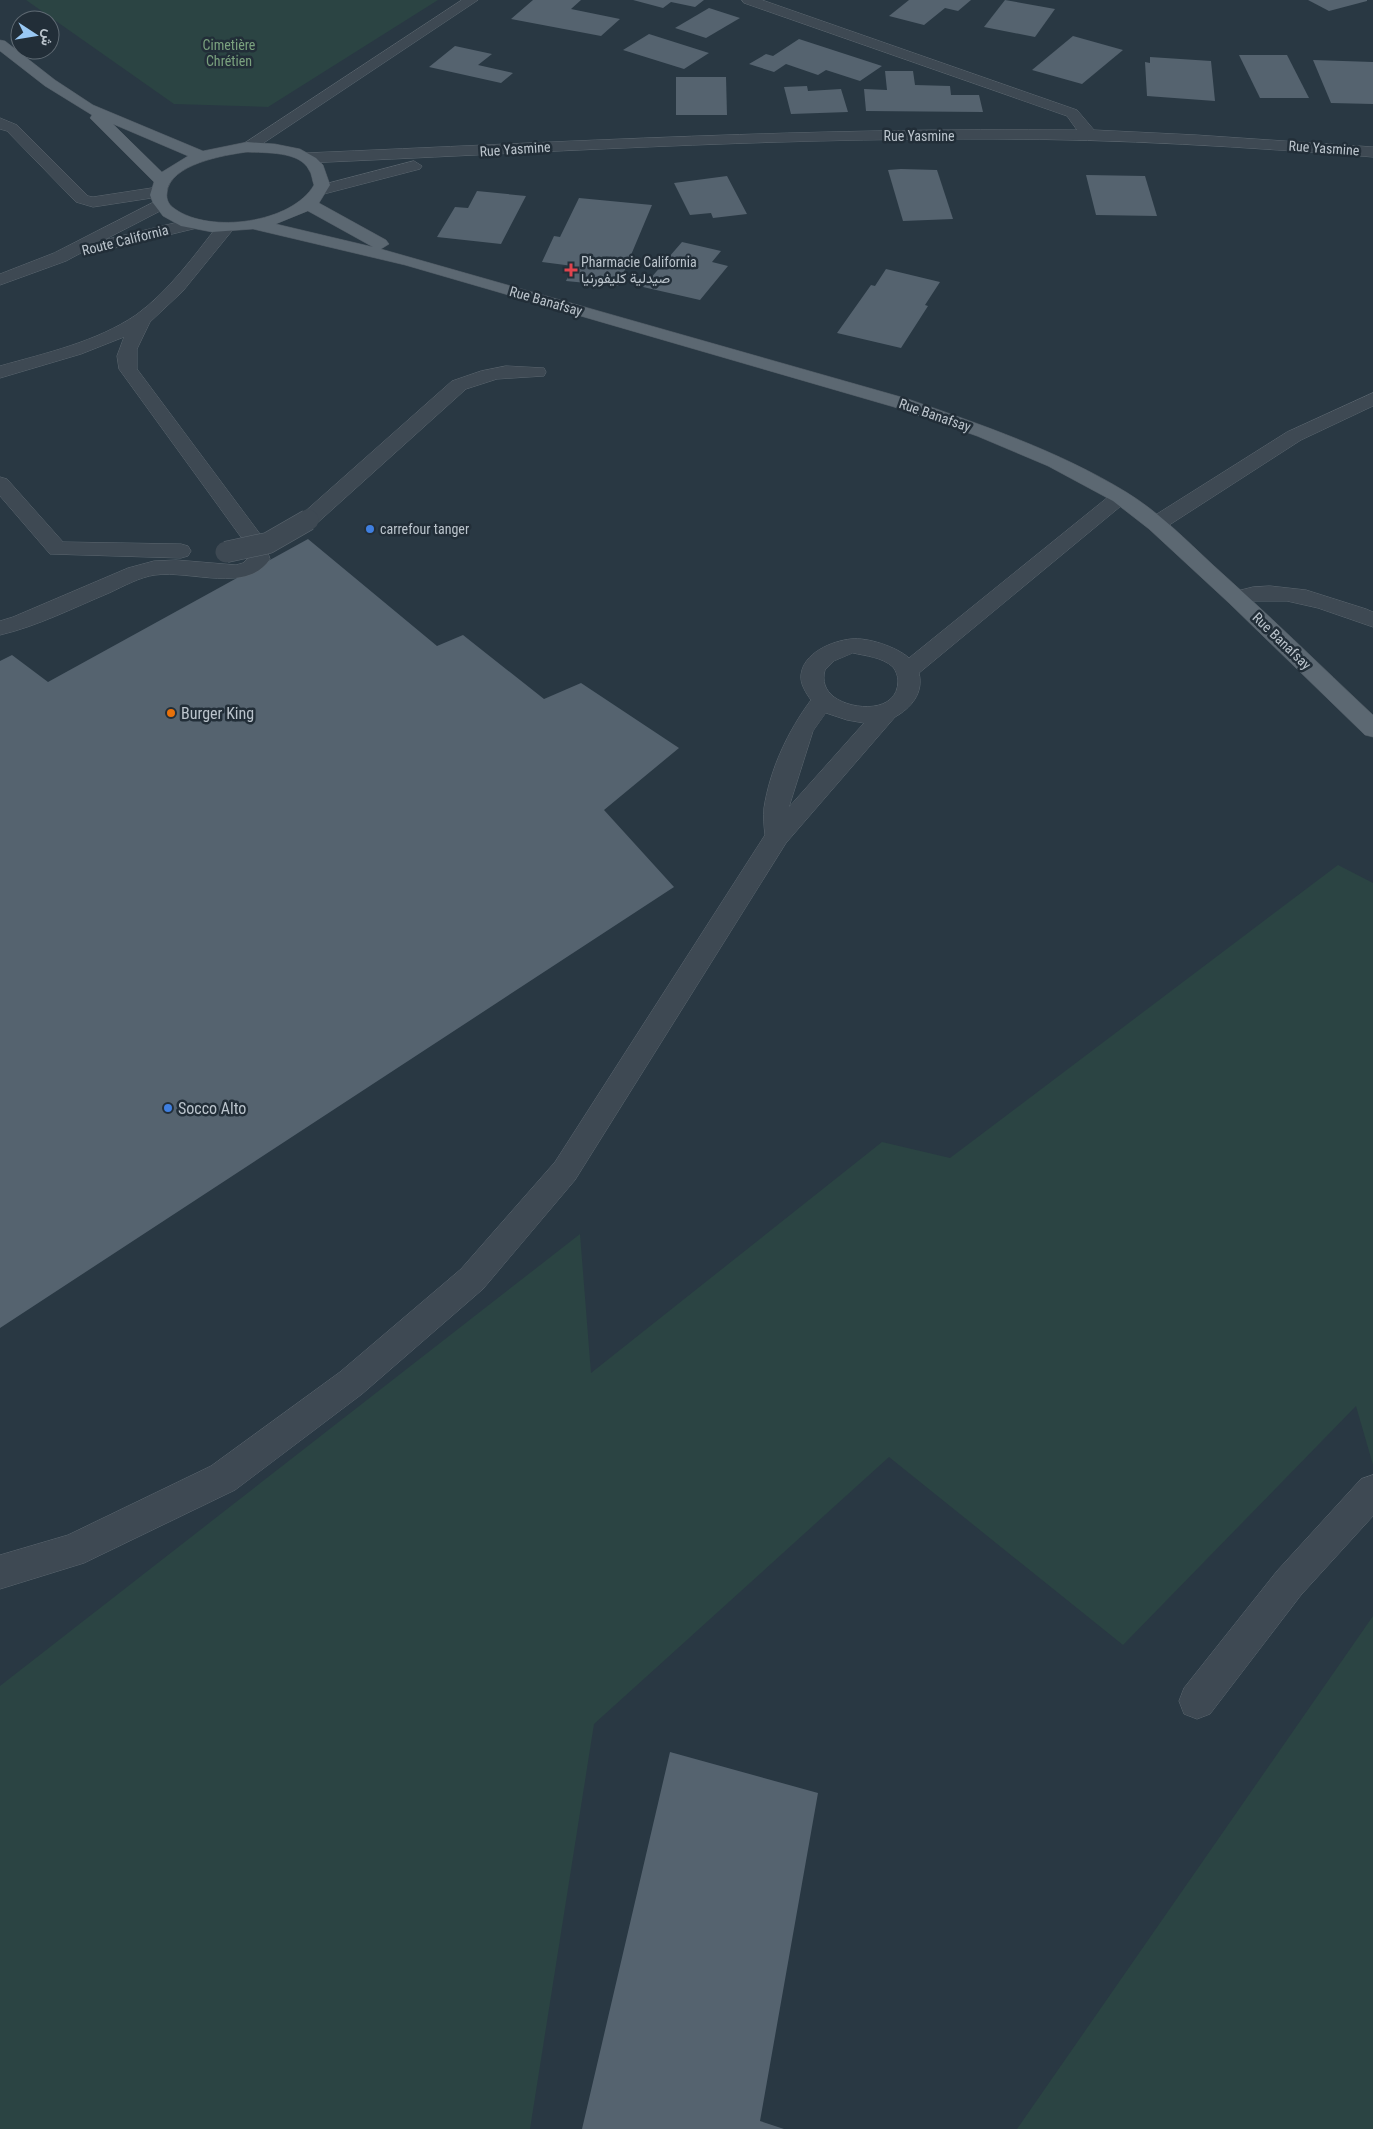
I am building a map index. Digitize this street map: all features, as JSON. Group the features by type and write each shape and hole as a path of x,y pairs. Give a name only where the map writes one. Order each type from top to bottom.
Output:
{"main road":[{"path":"0,44 50,83 88,108 201,156"},
{"path":"88,108 160,192 173,216 208,226 258,225 287,216 308,204 320,190 322,178 317,167 306,158 283,150 247,147 201,156 177,167 160,192"},
{"name":"Rue Banafsay","path":"308,204 410,261"},
{"name":"Rue Banafsay","path":"258,225 410,261 901,403 984,432 1055,462 1120,497 1156,524 1237,598 1373,729"}],"street":[{"path":"247,147 471,0"},
{"path":"750,0 1072,113 1090,135"},
{"path":"0,123 12,128 82,199 101,201 160,192"},
{"name":"Rue Yasmine","path":"306,158 745,138 1090,135 1373,152"},
{"name":"Rue Yasmine","path":"320,190 466,152"},
{"name":"Route California","path":"60,256 160,192"},
{"path":"183,253 208,226"},
{"path":"0,372 95,342 188,276 208,226"},
{"name":"Route California","path":"0,280 60,256 208,226"},
{"path":"0,356 76,334 122,314 141,309"},
{"path":"0,628 20,623 136,573 154,568 236,572 250,568 259,559 256,543 128,369 124,359 141,309"},
{"path":"0,483 57,549 226,552 268,544 308,520 458,385 482,375 500,372 537,372"},
{"path":"1156,524 1294,436 1373,399"},
{"path":"909,670 1120,497"},
{"path":"1237,598 1249,593 1284,593 1351,611 1373,620"},
{"path":"0,1572 72,1551 223,1478 351,1384 472,1280 565,1171 777,836 887,712 900,704 909,694 912,682 909,670 901,660 887,652 871,647 853,646 837,649 824,656 815,665 811,677 814,689 822,700 836,709 852,714 870,715 887,712"},
{"path":"777,836 776,809 786,776 802,729 822,700"},
{"path":"1197,1701 1288,1583 1373,1492"}],"green space":[{"name":"Cimetière Chrétien","path":"26,0 438,0 268,107 174,104 60,24 60,10 40,10"},
{"path":"1338,865 1373,883 1373,1465 1356,1406 1123,1645 889,1457 594,1724 530,2129 0,2129 0,1686 580,1234 591,1373 882,1142 950,1158"},
{"path":"1373,1616 1373,2129 1017,2129"}],"building":[{"path":"533,0 581,0 571,9 620,19 601,36 511,19"},
{"path":"633,0 704,0 695,7 671,2 663,8"},
{"path":"909,0 971,0 958,11 945,8 924,25 889,16"},
{"path":"1005,0 1055,9 1035,37 984,27"},
{"path":"1308,0 1367,0 1367,1 1329,11"},
{"path":"709,8 740,18 706,38 675,28"},
{"path":"649,34 709,53 684,69 623,50"},
{"path":"1073,36 1123,50 1082,84 1032,70"},
{"path":"799,39 882,66 860,81 826,70 818,75 786,64 774,72 749,64 766,54 773,56"},
{"path":"455,46 492,54 478,65 513,73 501,83 429,67"},
{"path":"1239,55 1287,55 1309,98 1260,98"},
{"path":"1150,57 1211,61 1215,101 1147,96 1145,62 1150,63"},
{"path":"1313,60 1373,62 1373,104 1331,103"},
{"path":"885,71 913,71 915,85 950,86 951,95 979,95 983,112 866,111 864,89 887,90"},
{"path":"676,77 726,77 727,115 676,115"},
{"path":"807,86 808,91 841,89 848,112 791,114 784,87"},
{"path":"888,170 937,170 953,219 903,221"},
{"path":"1086,175 1145,176 1157,216 1096,215"},
{"path":"727,176 747,214 713,218 711,213 690,215 674,183"},
{"path":"477,191 526,196 501,244 437,237 455,207 468,208"},
{"path":"579,198 652,205 618,286 566,281 573,266 542,262 554,236 560,237"},
{"path":"682,242 721,251 712,262 728,266 700,300 643,287"},
{"path":"886,269 940,282 925,305 928,306 901,348 837,333 871,285 875,286"},
{"name":"Socco Alto","path":"308,539 437,646 463,635 544,699 581,683 679,748 604,810 674,887 0,1328 0,661 12,655 48,682"},
{"path":"670,1752 818,1793 760,2121 784,2129 582,2129"}],"place":[{"name":"Pharmacie California صيدلية كليفورنيا","path":"571,270"},
{"name":"carrefour tanger","path":"370,529"},
{"name":"Burger King","path":"171,713"},
{"name":"Socco Alto","path":"168,1108"}]}
